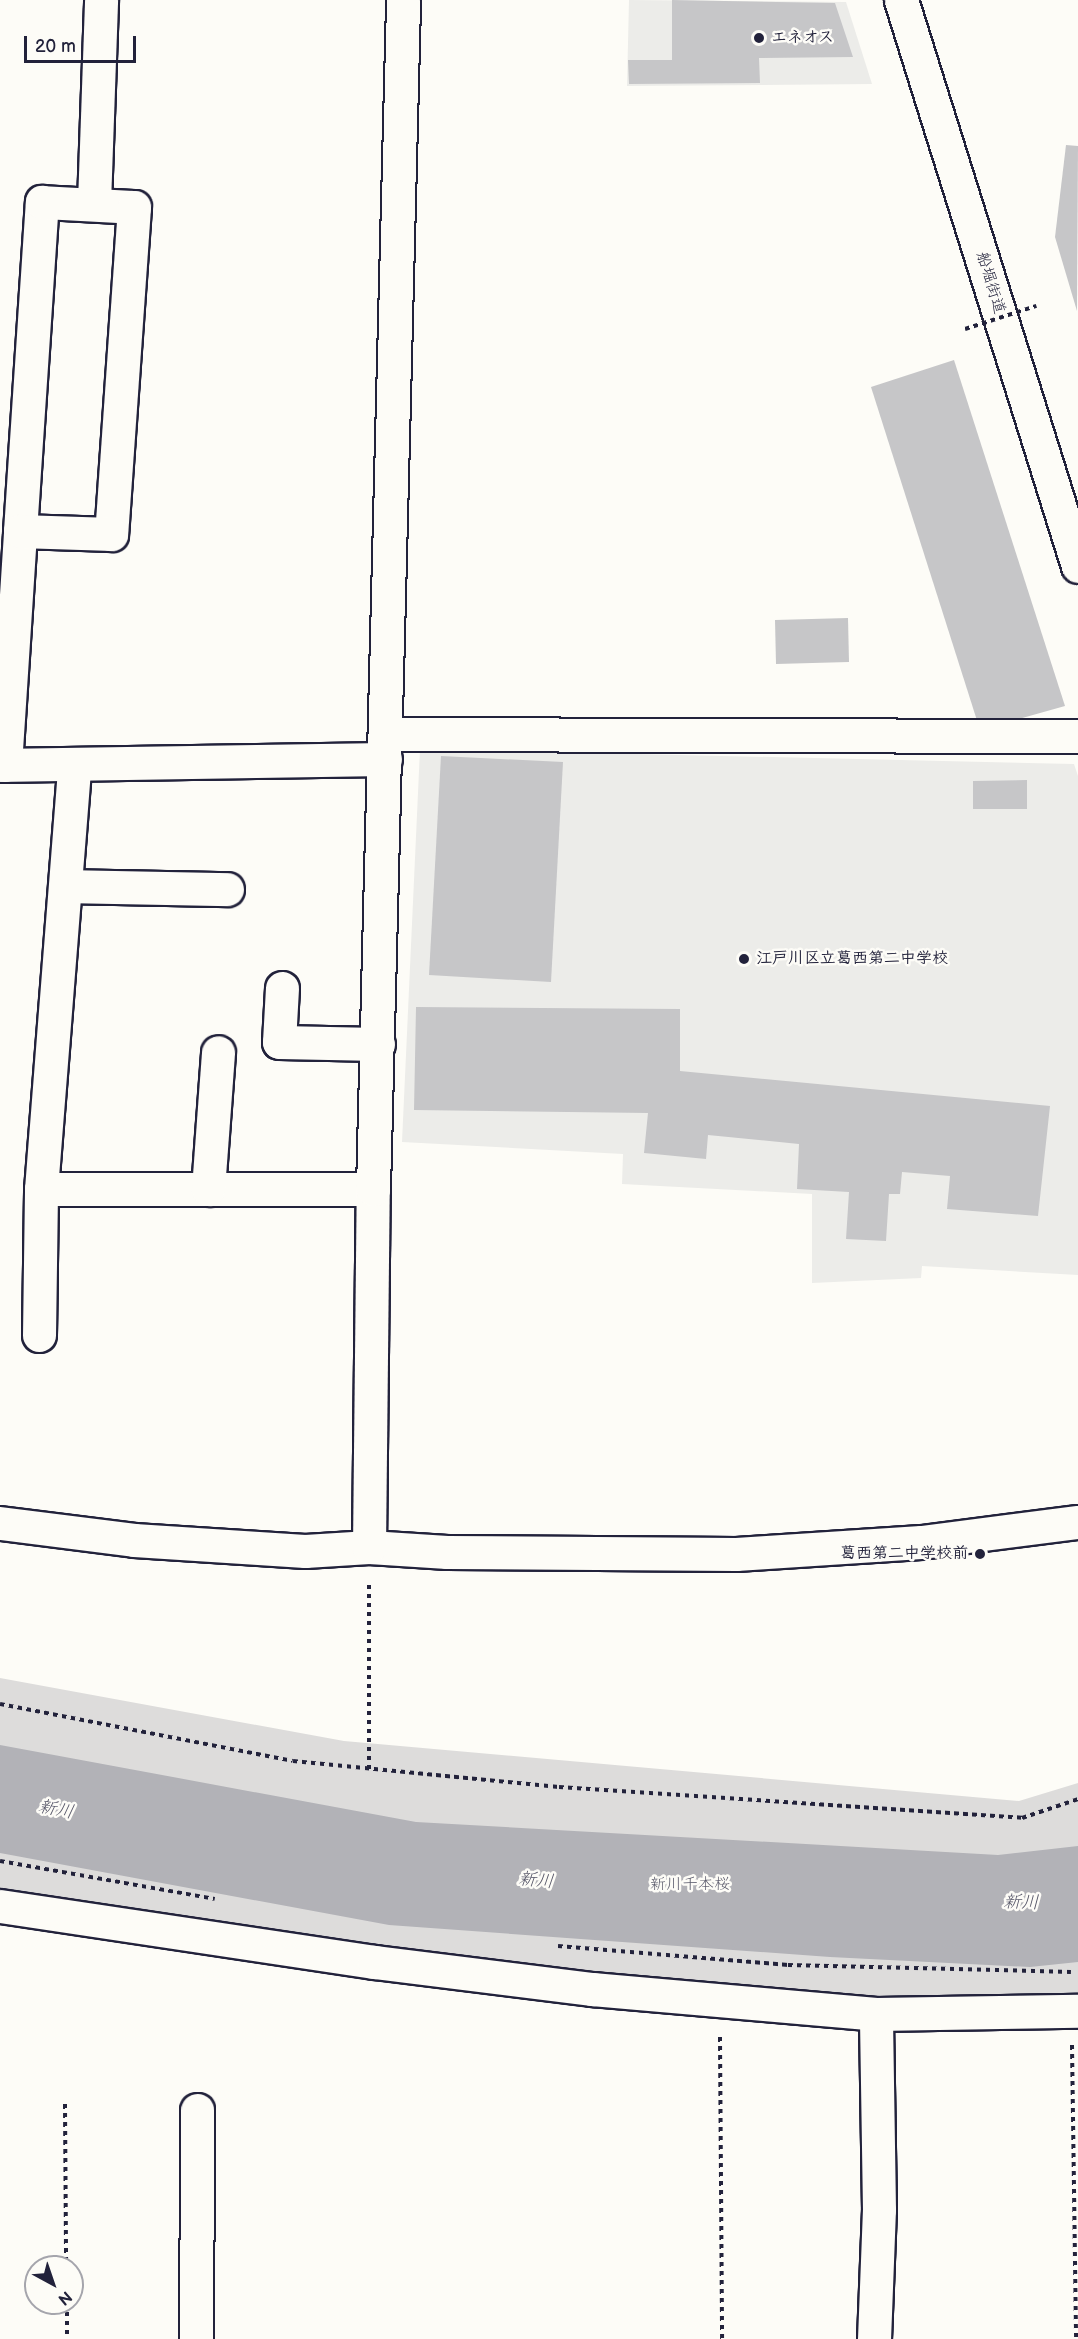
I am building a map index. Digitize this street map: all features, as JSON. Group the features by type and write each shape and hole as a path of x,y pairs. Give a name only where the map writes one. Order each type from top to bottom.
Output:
{"street":[{"path":"94,203 101,0"},
{"path":"369,1547 373,1189 403,0"},
{"name":"船堀街道","path":"901,0 1078,566"},
{"path":"20,531 111,534 134,207 94,203 42,202 3,765 74,765 385,746 1078,736"},
{"path":"39,1335 41,1189 74,765"},
{"path":"66,886 227,889"},
{"path":"282,988 279,1042 378,1044"},
{"path":"208,1189 218,1052"},
{"path":"41,1189 373,1189"},
{"path":"0,1523 134,1540 305,1551 369,1547 447,1552 736,1554 921,1542 1078,1522"},
{"path":"0,1906 385,1964 719,2000 876,2014 1075,2011"},
{"path":"874,2339 879,2210 876,2014"},
{"path":"196,2339 197,2110"}],"path":[{"path":"965,328 1036,306"},
{"path":"369,1547 369,1769"},
{"path":"0,1704 293,1761 559,1787 1022,1818 1078,1799"},
{"path":"0,1861 220,1900"},
{"path":"556,1946 788,1965 1078,1972"},
{"path":"719,2000 722,2339"},
{"path":"1075,2011 1076,2339"},
{"path":"65,2104 66,2255"},
{"path":"67,2315 67,2339"}],"shaded area":[{"path":"629,0 846,2 872,84 627,86"},
{"name":"江戸川区立葛西第二中学校","path":"420,749 1074,764 1078,776 1078,1275 922,1266 921,1278 812,1283 812,1194 622,1184 623,1154 402,1142"}],"green space":[{"name":"新川千本桜","path":"0,1678 344,1741 1019,1801 1078,1783 1078,2011 876,2014 0,1906"}],"water":[{"name":"新川","path":"0,1745 416,1822 998,1855 1078,1846 1078,1962 1030,1967 830,1957 389,1925 0,1853"}],"building":[{"path":"672,0 835,3 853,57 759,58 760,83 629,84 628,60 672,60"},
{"path":"1066,145 1078,146 1077,311 1055,237"},
{"path":"954,360 1065,706 980,730 871,387"},
{"path":"848,618 849,662 776,664 775,620"},
{"path":"441,756 563,762 551,982 429,975"},
{"path":"1027,780 1027,809 973,809 973,781"},
{"path":"416,1007 680,1009 680,1071 1050,1106 1038,1216 947,1209 950,1176 902,1172 900,1194 889,1194 886,1241 846,1239 849,1192 797,1189 799,1144 708,1135 706,1159 644,1153 648,1113 414,1110"}],"place":[{"name":"エネオス","path":"759,38"},
{"name":"江戸川区立葛西第二中学校","path":"744,959"},
{"name":"葛西第二中学校前","path":"980,1554"}]}
